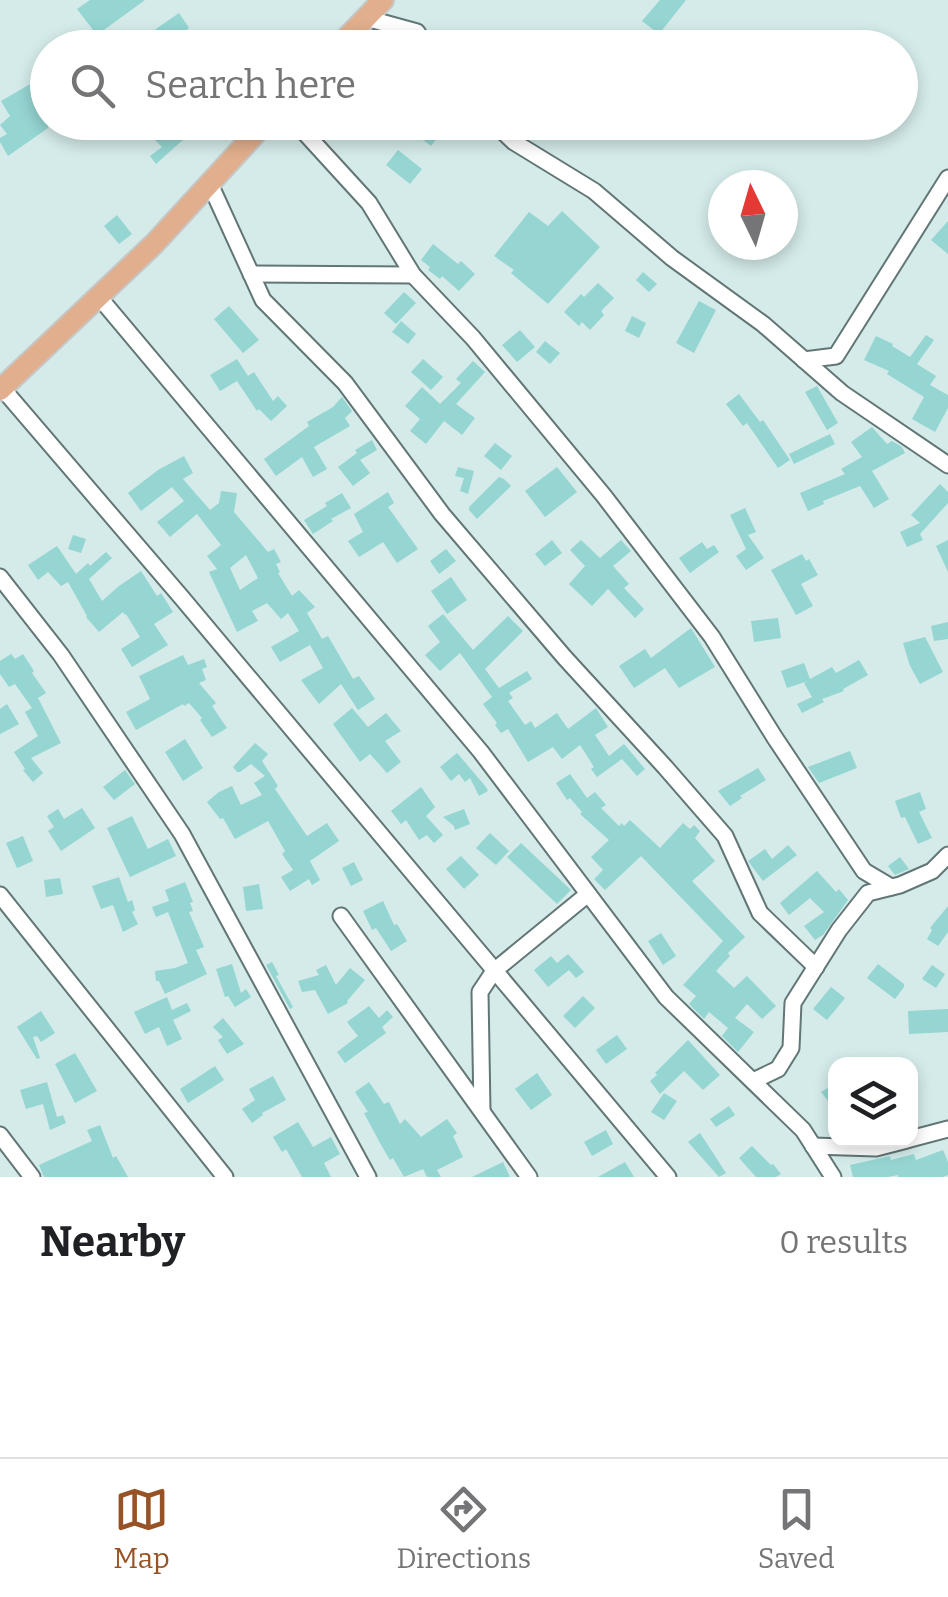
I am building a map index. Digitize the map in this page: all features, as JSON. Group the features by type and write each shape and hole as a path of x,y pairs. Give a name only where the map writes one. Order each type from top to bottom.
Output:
{"main road":[{"path":"354,30 383,0"},
{"path":"1,389 154,244 250,140"}],"street":[{"path":"366,18 410,30"},
{"path":"312,140 370,203 413,275 473,338 604,496 712,638 864,871 891,887"},
{"path":"512,140 594,191 842,392 948,465"},
{"path":"804,360 836,356 948,178"},
{"path":"210,184 263,300 345,383 442,514 725,836 760,914 816,966"},
{"path":"251,274 413,275"},
{"path":"98,297 481,752 666,997 803,1130 833,1177"},
{"path":"1,389 182,598 668,1177"},
{"path":"0,577 61,655 182,834 368,1177"},
{"path":"753,1081 778,1070 791,1048 793,1003 839,930 868,893 932,871 948,855"},
{"path":"482,1111 480,992 494,971 588,894"},
{"path":"0,895 225,1177"},
{"path":"341,916 529,1177"},
{"path":"918,1137 948,1129"},
{"path":"0,1134 32,1177"},
{"path":"813,1146 828,1146"},
{"path":"844,1147 880,1147"}],"building":[{"path":"90,0 145,0 104,30 93,30 77,9"},
{"path":"660,0 686,0 662,30 654,30 642,21"},
{"path":"179,13 189,28 186,30 154,30"},
{"path":"30,84 31,140 8,156 0,142 7,134 0,125 10,116 1,101"},
{"path":"155,140 183,140 156,164 150,156 162,147"},
{"path":"398,150 422,169 410,184 386,165"},
{"path":"562,211 600,247 548,304 494,256 529,212 548,226"},
{"path":"117,215 132,234 119,244 104,226"},
{"path":"948,221 948,254 931,240"},
{"path":"433,244 475,274 459,291 428,270 430,267 421,260"},
{"path":"643,272 657,284 649,292 636,280"},
{"path":"598,283 614,298 590,330 564,312"},
{"path":"404,292 416,303 396,324 384,313"},
{"path":"699,301 716,310 694,353 676,343"},
{"path":"229,306 259,340 243,353 214,319"},
{"path":"632,316 646,323 639,338 625,331"},
{"path":"401,321 416,334 408,344 392,332"},
{"path":"520,330 535,347 517,362 502,345"},
{"path":"926,335 934,340 917,364 936,376 930,385 948,395 948,408 935,432 912,419 924,397 887,374 889,371 864,360 876,336 910,357"},
{"path":"545,341 560,353 550,364 536,352"},
{"path":"237,359 248,376 254,372 273,401 278,396 287,406 271,421 257,411 237,381 220,391 210,375"},
{"path":"423,359 443,377 431,390 411,372"},
{"path":"473,361 485,372 456,404 475,418 462,435 444,421 426,444 410,431 420,419 405,406 422,387 440,404 461,383 456,379"},
{"path":"817,386 838,423 827,430 805,392"},
{"path":"739,394 760,422 763,420 790,460 778,468 747,423 743,426 726,404"},
{"path":"342,397 352,411 345,418 350,426 314,447 327,469 313,477 302,457 276,476 264,459"},
{"path":"872,427 887,444 892,441 905,453 872,471 889,499 874,508 860,486 808,511 800,493 845,474 841,469 862,457 851,442"},
{"path":"830,434 835,444 794,464 789,454"},
{"path":"372,440 377,450 360,460 370,473 353,486 338,467"},
{"path":"495,443 512,456 501,470 484,456"},
{"path":"184,456 193,473 183,479 210,510 219,503 221,491 237,493 234,512 268,552 274,549 281,562 276,564 278,573 292,596 299,590 315,607 307,613 322,639 328,636 353,679 359,676 375,699 358,710 341,684 319,704 301,680 323,668 310,645 280,662 271,647 299,631 288,613 281,619 267,603 252,611 258,621 237,632 209,572 217,569 207,556 221,545 197,514 170,537 157,522 184,501 172,487 141,511 128,493","holes":["246,555 258,578 240,590 230,568"]},
{"path":"458,467 474,471 468,494 460,491 464,478 455,476"},
{"path":"557,467 577,492 545,517 525,491"},
{"path":"499,477 511,486 477,519 469,507"},
{"path":"940,484 948,492 948,503 920,534 923,540 907,547 900,532 920,523 911,515"},
{"path":"388,492 394,503 388,507 418,549 397,563 383,542 359,557 348,541 363,532 354,514"},
{"path":"342,493 351,508 313,534 304,520"},
{"path":"745,508 756,532 748,535 764,558 746,570 736,556 746,549 730,515"},
{"path":"73,535 86,539 81,553 68,549"},
{"path":"552,540 562,553 545,566 535,554"},
{"path":"581,540 600,558 621,540 631,551 613,566 629,584 624,588 644,609 635,618 608,589 592,606 569,584 585,566 570,550"},
{"path":"948,540 948,572 936,546"},
{"path":"702,542 707,549 714,545 719,552 690,573 679,558"},
{"path":"57,546 76,574 106,552 112,558 89,579 102,601 141,571 173,612 154,624 168,645 132,667 121,649 140,637 126,614 123,612 99,632 86,617 68,582 61,586 48,572 38,580 28,565"},
{"path":"446,549 456,561 439,574 430,561"},
{"path":"802,554 818,575 801,584 813,606 796,615 771,570"},
{"path":"451,577 467,600 447,614 431,591"},
{"path":"443,614 473,650 508,616 523,631 485,669 499,688 527,671 532,679 509,693 513,698 508,701 525,725 531,721 535,728 557,713 568,729 596,708 608,727 595,735 609,756 624,744 645,769 637,776 622,759 597,777 580,745 562,759 553,747 528,762 508,729 501,733 495,725 483,704 492,697 460,653 440,671 425,655 440,642 428,626"},
{"path":"778,618 781,638 754,642 751,621"},
{"path":"948,622 948,639 934,641 931,626"},
{"path":"691,628 715,667 679,688 665,668 634,688 619,666 645,649 651,658"},
{"path":"925,637 943,672 920,684 903,643"},
{"path":"11,654 15,659 23,654 34,671 46,693 38,698 61,743 31,758 43,773 33,782 14,752 38,736 25,712 32,708 15,684 9,687 0,674 0,661"},
{"path":"183,655 188,665 204,659 206,680 199,683 216,703 212,706 227,728 212,737 189,703 136,730 126,712 150,699 139,676"},
{"path":"859,660 868,675 802,713 797,704 812,697 804,683 808,681 787,688 781,671 804,663 810,679 832,667 836,673"},
{"path":"7,704 19,724 0,734 0,709"},
{"path":"352,708 368,727 386,713 401,731 385,741 401,762 387,773 370,754 360,762 333,724"},
{"path":"185,739 203,768 183,781 165,752"},
{"path":"255,743 268,754 262,761 278,786 275,789 307,836 327,823 339,841 310,861 320,880 312,885 309,879 290,891 281,877 293,870 268,821 235,839 223,818 207,802 232,786 241,805 262,795 254,783 265,776 251,764 240,772 233,767"},
{"path":"850,751 857,768 819,783 808,767"},
{"path":"457,753 488,791 479,796 470,778 465,782 459,774 451,781 440,767"},
{"path":"758,768 766,780 730,806 718,791"},
{"path":"125,770 135,784 114,800 103,787"},
{"path":"570,774 587,798 595,792 606,805 601,808 619,826 630,820 660,848 683,823 700,831 695,838 715,861 692,881 745,937 716,971 734,988 747,976 776,1006 762,1019 747,1004 735,1018 754,1032 738,1052 722,1036 728,1028 709,1012 704,1019 689,1004 696,996 683,985 723,941 641,856 605,890 594,879 603,870 591,857 609,840 580,814 556,783"},
{"path":"421,787 435,807 426,816 443,835 434,843 427,835 419,840 406,820 401,824 391,811"},
{"path":"920,792 926,809 919,812 932,838 918,844 895,801"},
{"path":"82,808 95,828 61,851 48,831 54,827 47,816 58,809 64,819"},
{"path":"464,809 470,824 455,830 443,817"},
{"path":"132,816 148,849 168,839 176,856 130,877 107,828"},
{"path":"490,833 509,851 496,865 476,848"},
{"path":"23,836 33,861 17,868 6,843"},
{"path":"521,843 571,890 557,904 507,857"},
{"path":"788,845 797,855 763,881 748,861 765,849 772,859"},
{"path":"461,856 479,875 464,889 446,869"},
{"path":"900,857 909,869 895,875 888,866"},
{"path":"354,862 363,880 351,886 342,868"},
{"path":"817,871 848,900 815,940 804,926 824,912 810,898 789,915 780,903"},
{"path":"119,877 128,902 132,900 138,924 123,932 113,905 101,909 92,886"},
{"path":"60,878 63,894 46,897 44,880"},
{"path":"185,882 193,902 193,911 189,912 204,947 196,950 207,974 165,994 156,981 155,971 188,963 168,912 156,917 152,907 169,901 165,890"},
{"path":"259,884 263,909 246,911 243,887"},
{"path":"383,901 407,941 391,951 376,928 372,930 363,911"},
{"path":"948,906 948,932 938,946 927,939 930,928"},
{"path":"661,933 676,956 663,965 648,941"},
{"path":"568,954 584,972 576,978 569,970 548,987 534,970 551,956 557,963"},
{"path":"272,962 293,1007 290,1009 266,965"},
{"path":"232,964 241,993 246,989 251,997 235,1007 225,997 216,969"},
{"path":"878,964 904,984 895,999 867,978"},
{"path":"326,965 336,985 350,968 365,980 348,1003 328,1014 315,990 302,992 298,981 319,975 316,970"},
{"path":"932,965 945,974 936,988 922,979"},
{"path":"831,987 845,998 827,1020 813,1009"},
{"path":"583,996 595,1008 575,1028 563,1016"},
{"path":"167,997 172,1010 187,1003 191,1011 173,1020 182,1039 167,1046 159,1027 145,1034 134,1012"},
{"path":"369,1006 379,1018 387,1010 393,1017 382,1027 386,1033 345,1063 337,1052 358,1036 347,1022"},
{"path":"948,1009 948,1032 909,1034 908,1011"},
{"path":"41,1011 55,1033 41,1042 33,1037 40,1058 37,1059 17,1027"},
{"path":"223,1018 244,1044 227,1054 218,1040 223,1037 213,1027"},
{"path":"617,1035 627,1049 606,1064 596,1050"},
{"path":"688,1040 720,1075 703,1090 684,1071 660,1094 650,1081"},
{"path":"75,1053 97,1091 75,1103 55,1064"},
{"path":"215,1066 224,1080 188,1103 180,1089"},
{"path":"537,1073 552,1095 531,1110 515,1089"},
{"path":"273,1076 286,1100 252,1123 242,1109 255,1100 249,1089"},
{"path":"47,1082 57,1117 63,1115 66,1123 50,1130 43,1104 26,1109 20,1090"},
{"path":"369,1082 384,1104 389,1102 400,1124 405,1119 421,1137 447,1119 457,1133 453,1136 463,1157 437,1170 441,1177 427,1177 423,1169 404,1177 380,1143 355,1092"},
{"path":"664,1093 677,1101 664,1120 651,1112"},
{"path":"729,1106 735,1115 716,1127 710,1119"},
{"path":"298,1122 313,1147 331,1137 340,1154 324,1163 331,1177 302,1177 286,1149 282,1152 273,1137"},
{"path":"100,1125 113,1158 116,1156 128,1177 44,1177 39,1165 92,1141 87,1130"},
{"path":"606,1130 613,1144 592,1156 584,1142"},
{"path":"700,1133 726,1173 719,1177 688,1142"},
{"path":"752,1146 781,1174 756,1177 739,1158"},
{"path":"943,1150 948,1175 943,1177 853,1177 850,1165 914,1154 916,1160"},
{"path":"503,1162 510,1177 472,1177"},
{"path":"625,1162 634,1177 598,1177"}]}
